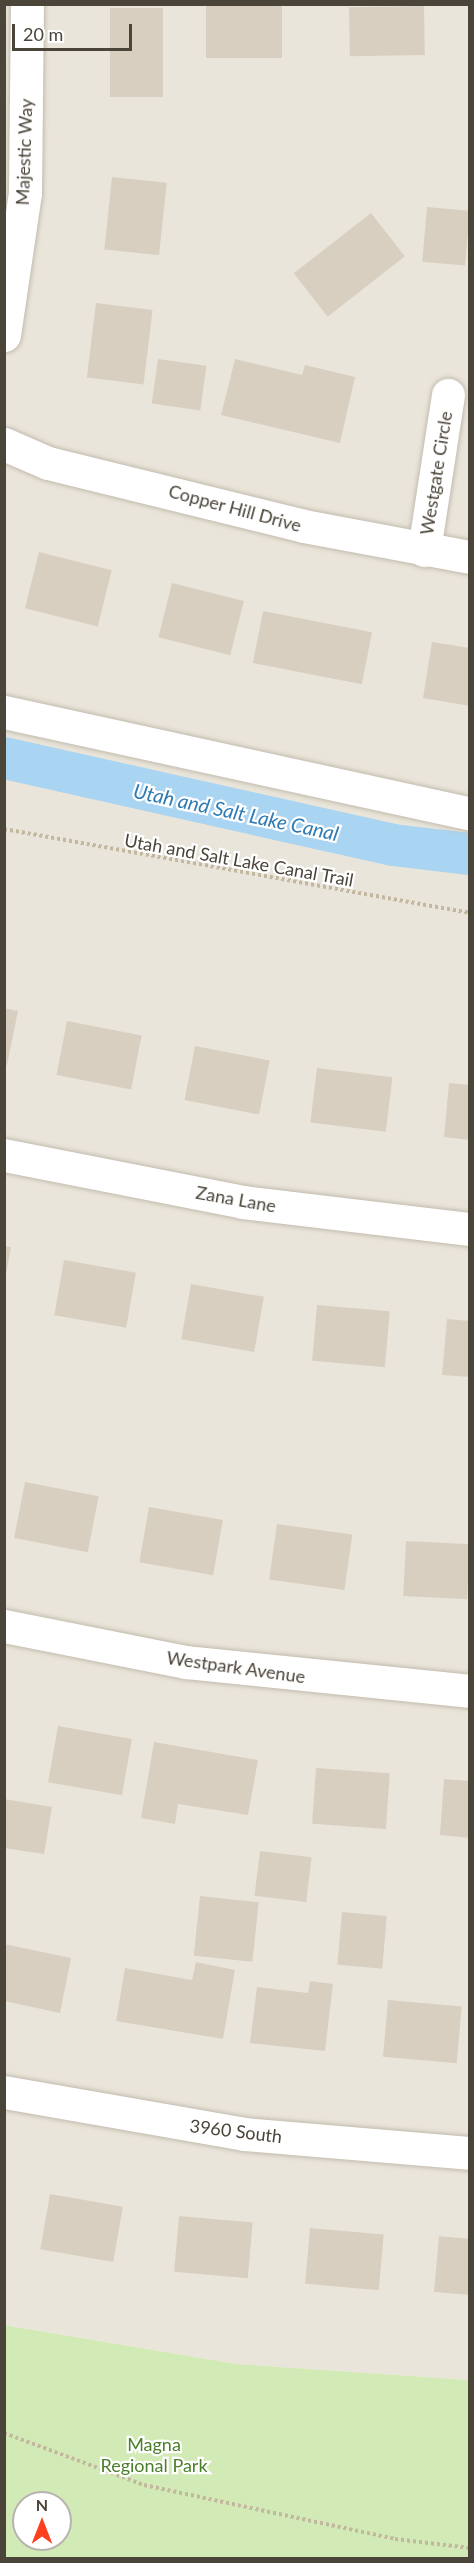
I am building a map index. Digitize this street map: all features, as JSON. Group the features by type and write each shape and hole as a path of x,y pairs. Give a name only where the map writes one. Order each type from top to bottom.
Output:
{"street":[{"name":"Majestic Way","path":"4,335 25,193 27,4"},
{"name":"Westgate Circle","path":"424,550 448,395"},
{"name":"Copper Hill Drive","path":"4,444 48,463 424,550 470,557"},
{"path":"4,712 470,814"},
{"name":"Zana Lane","path":"4,1155 243,1202 470,1229"},
{"name":"Westpark Avenue","path":"4,1626 186,1662 470,1691"},
{"name":"3960 South","path":"4,2092 244,2134 470,2153"}],"path":[{"name":"Utah and Salt Lake Canal Trail","path":"4,830 470,913"},
{"path":"4,2433 144,2484 394,2539 470,2548"}],"shaded area":[{"path":"4,5 469,5 469,2380 237,2364 5,2325"}],"green space":[{"name":"Magna Regional Park","path":"4,2325 237,2364 469,2380 469,2558 5,2558"}],"building":[{"path":"206,4 282,4 282,58 206,58"},
{"path":"424,6 425,55 350,56 349,7"},
{"path":"110,8 163,8 163,97 110,97"},
{"path":"112,177 167,183 159,255 104,250"},
{"path":"427,207 470,211 465,266 422,262"},
{"path":"371,213 405,256 328,317 294,273"},
{"path":"96,303 153,310 143,384 87,377"},
{"path":"158,359 207,366 200,410 152,404"},
{"path":"235,359 302,375 305,365 355,377 340,443 221,415"},
{"path":"39,552 112,570 98,626 25,608"},
{"path":"172,583 244,601 230,655 158,637"},
{"path":"263,611 372,632 362,684 253,663"},
{"path":"432,642 470,648 470,706 423,698"},
{"path":"4,1008 18,1011 7,1065 4,1065"},
{"path":"67,1021 142,1036 131,1089 57,1075"},
{"path":"195,1046 270,1061 259,1114 185,1100"},
{"path":"317,1068 392,1077 386,1132 310,1123"},
{"path":"449,1083 470,1085 470,1140 444,1137"},
{"path":"4,1246 11,1247 6,1275 4,1275"},
{"path":"64,1260 136,1273 126,1328 54,1315"},
{"path":"191,1284 264,1297 254,1352 181,1339"},
{"path":"317,1305 390,1311 385,1367 312,1361"},
{"path":"447,1319 470,1321 470,1377 442,1375"},
{"path":"25,1482 99,1496 88,1552 14,1538"},
{"path":"149,1507 223,1520 213,1575 139,1562"},
{"path":"277,1524 352,1535 344,1590 269,1579"},
{"path":"406,1541 470,1544 467,1599 403,1596"},
{"path":"58,1726 132,1739 122,1795 48,1782"},
{"path":"154,1742 258,1760 248,1815 178,1804 175,1824 141,1818"},
{"path":"316,1768 390,1773 386,1829 312,1824"},
{"path":"444,1779 470,1781 470,1838 440,1835"},
{"path":"4,1799 52,1807 44,1854 4,1848"},
{"path":"260,1851 312,1857 306,1902 255,1896"},
{"path":"200,1896 259,1902 252,1962 194,1956"},
{"path":"342,1912 387,1916 382,1969 337,1965"},
{"path":"4,1944 71,1958 60,2013 4,2001"},
{"path":"196,1962 235,1970 223,2039 116,2021 125,1968 192,1980"},
{"path":"310,1981 333,1984 325,2051 250,2043 257,1987 308,1993"},
{"path":"388,2000 462,2006 457,2063 383,2057"},
{"path":"50,2194 123,2207 113,2262 40,2249"},
{"path":"179,2216 253,2222 248,2278 174,2272"},
{"path":"310,2228 384,2234 379,2290 305,2284"},
{"path":"439,2236 470,2239 470,2295 434,2292"}],"waterway":[{"name":"Utah and Salt Lake Canal","path":"4,758 393,845 470,854"}]}
